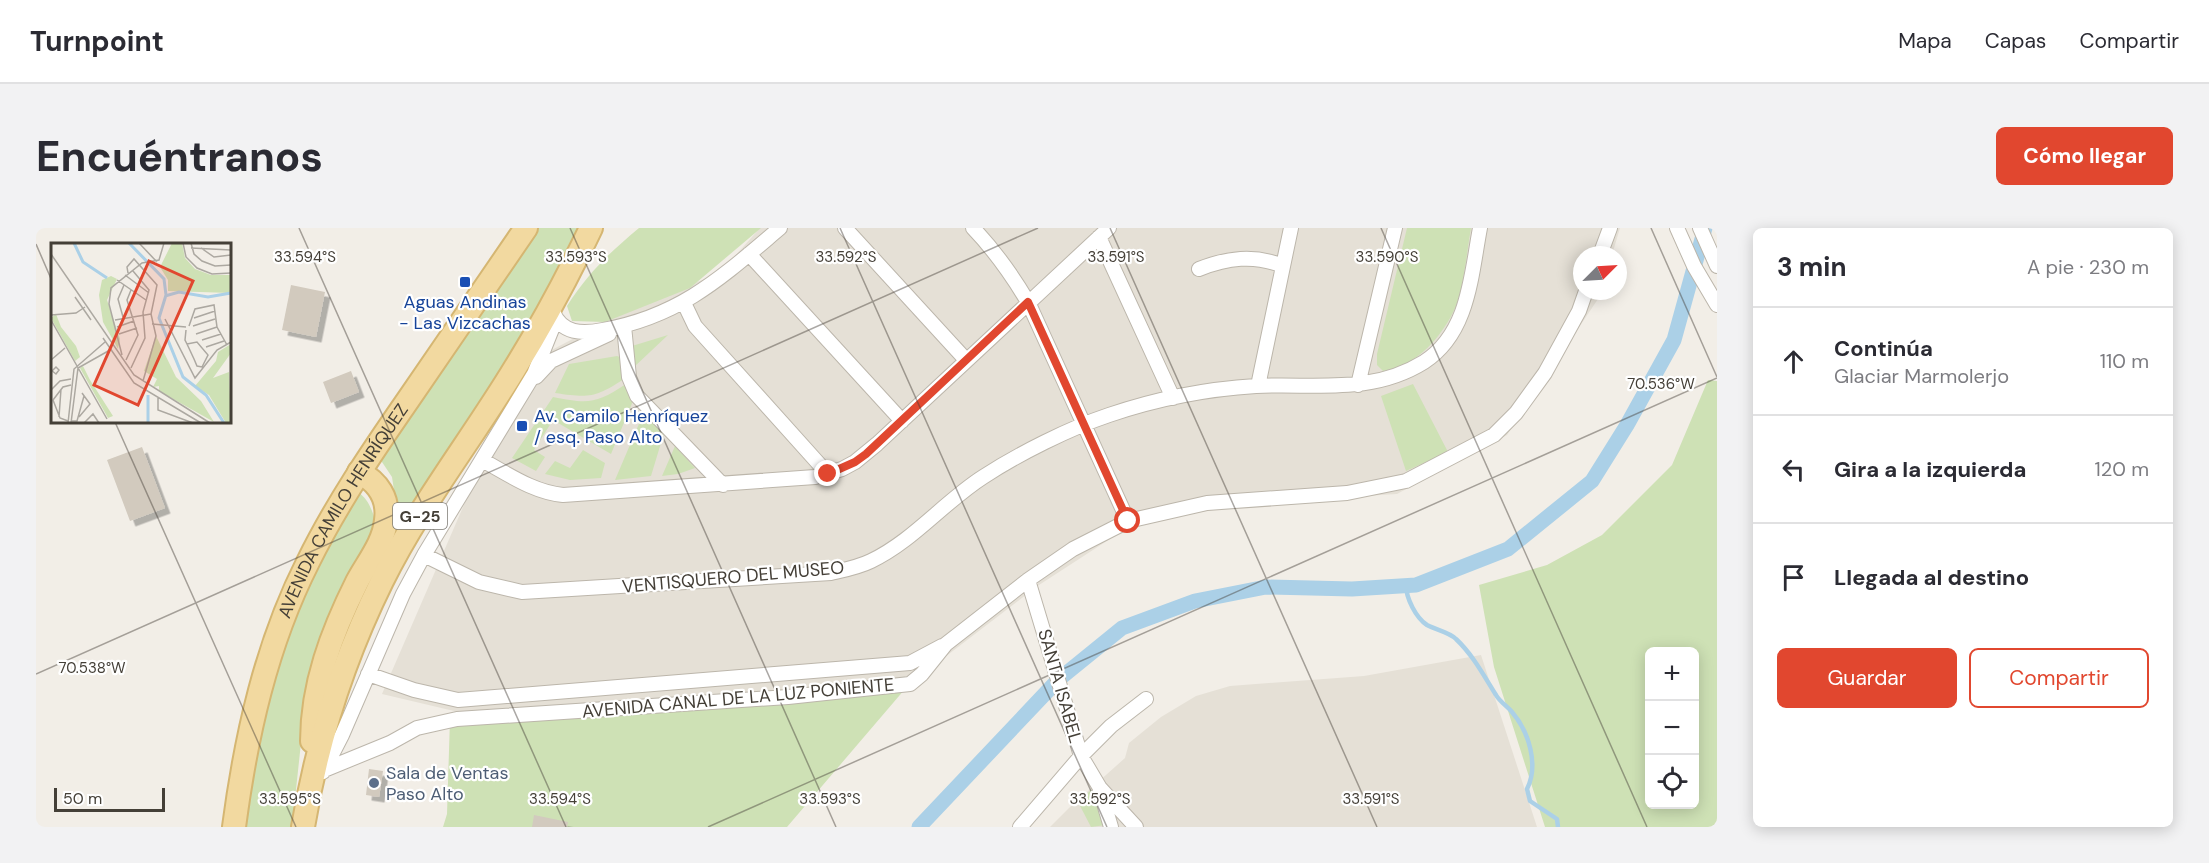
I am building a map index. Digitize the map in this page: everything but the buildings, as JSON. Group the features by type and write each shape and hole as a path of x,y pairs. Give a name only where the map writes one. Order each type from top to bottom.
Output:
{"main road":[{"name":"AVENIDA CAMILO HENRÍQUEZ","path":"234,827 253,714 274,645 307,562 359,472 526,228"},
{"name":"G-25","path":"303,827 307,803 319,771 333,704 349,657 383,579 419,517 553,313 591,228"},
{"path":"319,771 312,735 313,715 323,663 347,601 382,537 386,522 387,507 382,492 372,480 359,472"}],"street":[{"path":"553,313 565,328 574,333 586,333 645,321 684,303 704,290 780,228"},
{"path":"845,228 966,360"},
{"path":"973,228 999,257 1028,302 1128,521"},
{"path":"1258,386 1291,228"},
{"path":"1358,385 1395,228"},
{"name":"VENTISQUERO DEL MUSEO","path":"424,555 479,582 522,592 831,573 869,562 893,549 983,477 1083,426 1110,415 1173,398 1258,386 1358,385 1394,377 1425,361 1437,352 1460,318 1467,300 1480,228"},
{"path":"1603,246 1610,228"},
{"path":"1677,228 1694,266 1717,305"},
{"path":"1700,228 1717,266"},
{"path":"482,460 548,494 591,494 723,485 828,474 855,462 902,421 1104,232 1173,398"},
{"path":"749,254 902,421"},
{"path":"1199,270 1214,263 1249,258 1270,261 1283,266"},
{"name":"AVENIDA CANAL DE LA LUZ PONIENTE","path":"319,771 390,743 417,728 457,719 788,697 910,684 922,675 946,644 1028,580 1073,549 1128,521 1207,503 1347,493 1406,481 1494,435 1516,413 1545,373 1583,300"},
{"path":"684,303 695,326 828,474"},
{"path":"319,771 342,735 403,594 424,555 534,374 553,313"},
{"path":"523,392 551,361 624,326"},
{"path":"624,326 629,377 637,396 723,485"},
{"name":"SANTA ISABEL","path":"1028,580 1081,756 1100,788"},
{"path":"368,674 414,690 458,700 910,663 946,644"},
{"path":"1020,827 1081,756 1111,726 1146,699"},
{"path":"1100,788 1111,827"},
{"path":"1100,788 1136,827"}],"shaded area":[{"path":"760,228 1620,228 1615,246 1573,246 1573,300 1597,300 1507,435 1397,494 1251,503 1133,524 1039,585 915,680 471,715 382,694 525,364 649,299 719,274"},
{"path":"1481,655 1537,827 1050,827 1125,758 1129,743 1161,717 1196,696 1230,686 1364,676"}],"green space":[{"path":"536,228 578,228 533,319 331,664 353,610 390,542 398,517 392,477 380,459"},
{"path":"639,228 761,228 690,288 605,322 572,321 567,306 575,294 600,264"},
{"path":"1407,228 1471,228 1459,298 1451,317 1436,338 1418,356 1407,363 1383,371 1377,365 1377,354"},
{"path":"668,335 633,368 632,346"},
{"path":"617,356 622,358 624,379 614,385 598,393 584,396 555,393 569,364"},
{"path":"1708,380 1717,381 1717,827 1545,827 1494,667 1479,585 1547,565 1602,535 1672,465"},
{"path":"626,384 633,401 611,454 553,420 534,450 545,457 536,471 512,458 553,397 591,401"},
{"path":"1413,384 1448,452 1406,471 1381,396"},
{"path":"644,412 664,433 651,476 615,480"},
{"path":"675,446 695,468 678,474 662,476"},
{"path":"583,450 605,463 601,478 570,480 545,474 555,461 570,468"},
{"path":"358,492 367,502 376,523 306,696 292,827 243,827 272,682 307,585"},
{"path":"905,689 787,827 443,827 447,814 450,719"},
{"path":"1091,790 1106,825 1091,827 1078,802"}],"waterway":[{"path":"919,827 1058,680 1122,628 1195,601 1266,587 1352,589 1416,585 1508,549 1592,481 1627,425 1674,340 1705,228"},
{"path":"1406,585 1410,602 1419,618 1427,625 1453,637 1462,645 1498,697 1518,720 1527,739 1532,759 1532,770 1527,789 1530,801 1557,819 1558,827"}],"place":[{"name":"Aguas Andinas - Las Vizcachas","path":"465,282"},
{"name":"Av. Camilo Henríquez / esq. Paso Alto","path":"522,426"},
{"name":"Sala de Ventas Paso Alto","path":"374,783"}],"route":[{"path":"828,474 842,469 866,454 1028,302 1128,521"}]}
